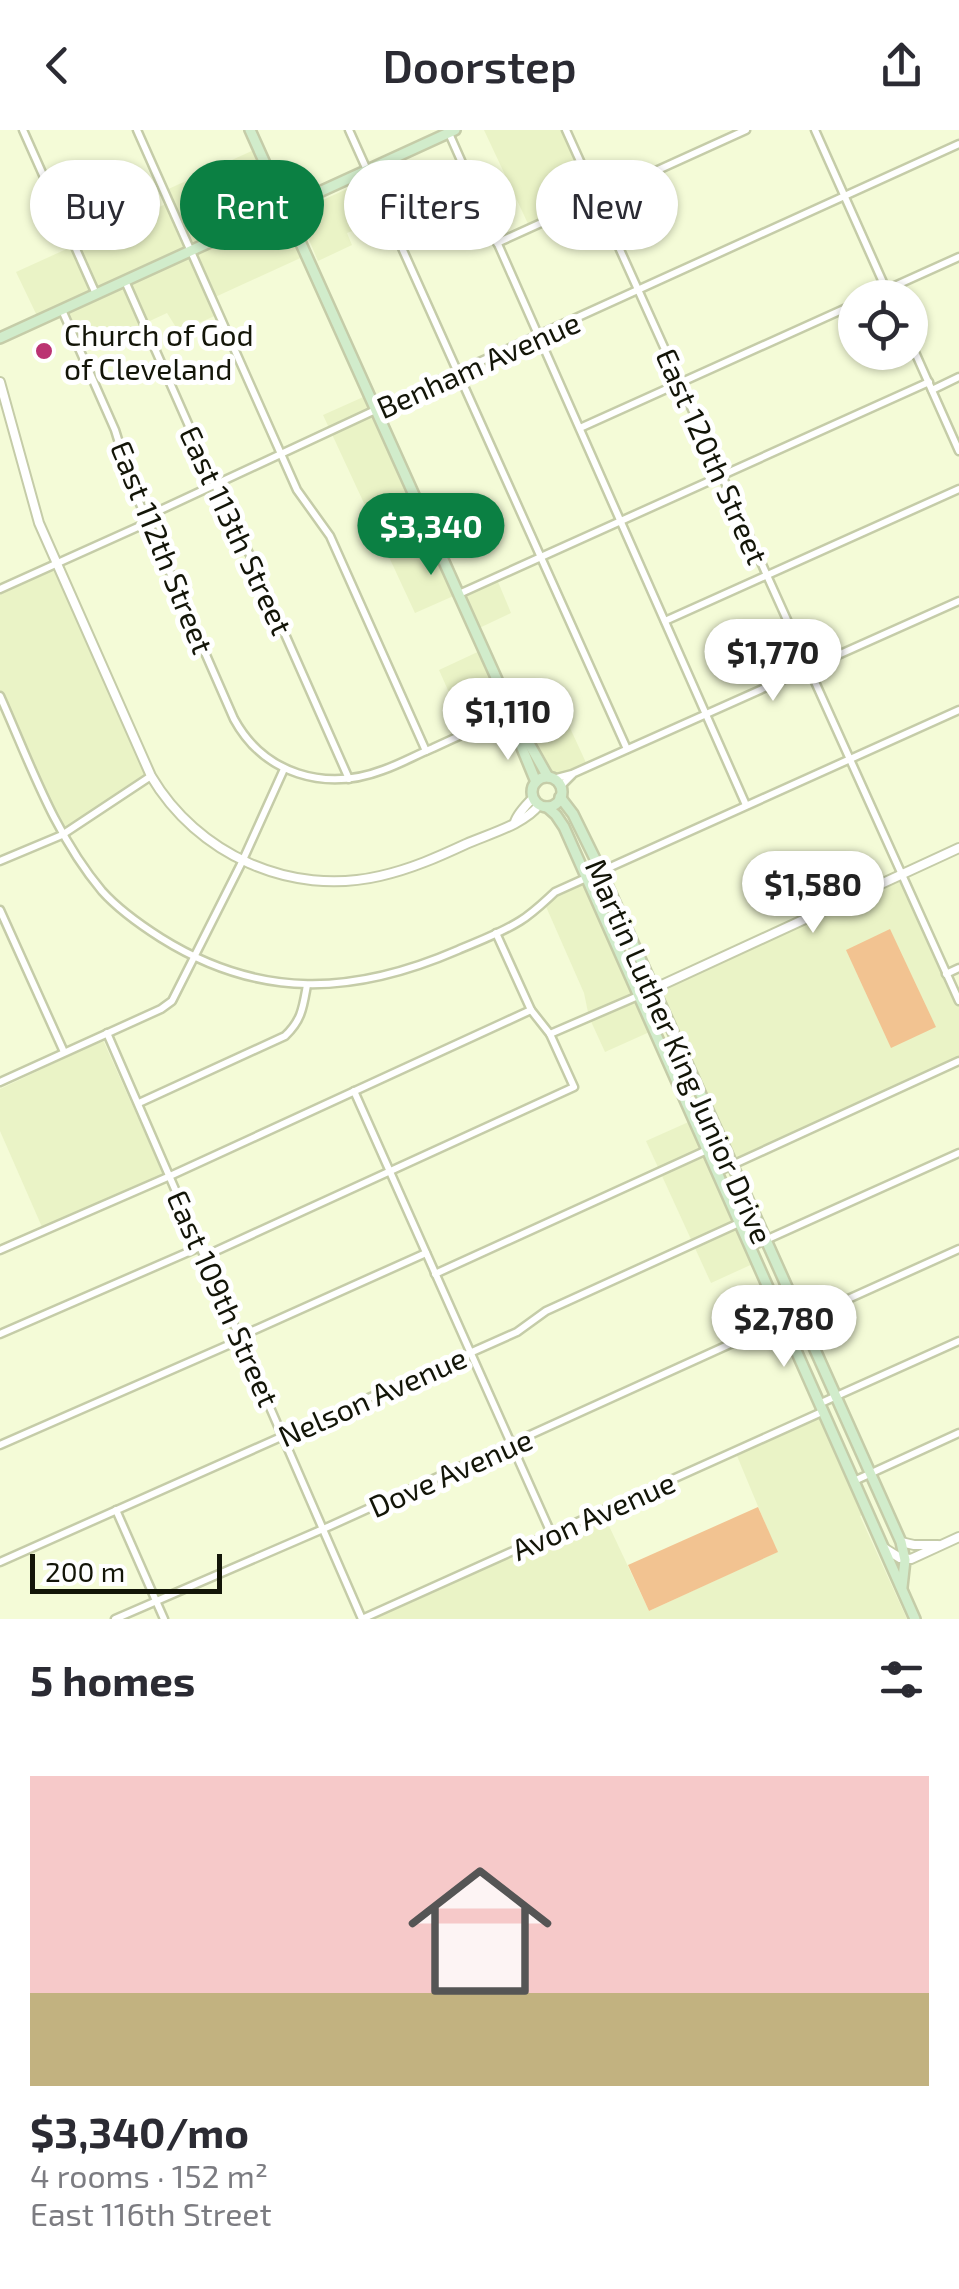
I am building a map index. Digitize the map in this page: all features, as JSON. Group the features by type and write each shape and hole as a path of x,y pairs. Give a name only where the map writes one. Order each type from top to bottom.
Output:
{"main road":[{"path":"250,130 263,160"},
{"path":"388,160 450,131"},
{"path":"304,250 512,713 536,782 532,790 540,803 554,805 555,785 536,782"},
{"path":"0,338 190,251"},
{"name":"Martin Luther King Junior Drive","path":"519,732 555,785 601,871 802,1320 908,1559 902,1590"},
{"name":"Martin Luther King Junior Drive","path":"540,803 556,815 564,828 916,1619"}],"street":[{"path":"23,130 96,294"},
{"path":"136,130 297,490 330,536 426,750"},
{"path":"349,130 362,160"},
{"name":"East 120th Street","path":"566,130 580,160"},
{"path":"678,160 746,130"},
{"path":"815,130 882,280"},
{"path":"450,131 462,160"},
{"name":"Benham Avenue","path":"0,589 140,526 154,513 377,409 959,144"},
{"path":"403,250 627,749"},
{"path":"500,250 746,805"},
{"name":"East 120th Street","path":"621,250 959,1001"},
{"path":"915,280 959,257"},
{"name":"East 113th Street","path":"125,281 349,779"},
{"name":"East 112th Street","path":"62,310 116,430 133,488 242,732 284,769"},
{"path":"580,428 838,312"},
{"path":"923,370 959,451"},
{"path":"459,594 620,520 959,377"},
{"path":"0,382 39,523 150,776 178,815 202,836 242,862 328,882 379,877 419,865 515,822 517,816 540,803"},
{"path":"665,621 959,489"},
{"path":"555,785 959,601"},
{"path":"0,696 62,835 104,893 128,916 195,958 241,974 307,985 367,980 401,972 496,933 522,920 556,892 585,878 959,710"},
{"path":"0,1082 172,1001 284,769 330,780 349,779 380,771 512,713"},
{"path":"0,861 62,835 150,776"},
{"path":"550,1034 959,848"},
{"path":"0,910 64,1052"},
{"path":"205,1256 574,1087 550,1034 531,1010 496,933"},
{"path":"946,974 959,968"},
{"path":"139,1103 285,1036 296,1025 303,1009 307,985"},
{"path":"0,1250 531,1010"},
{"name":"East 109th Street","path":"107,1032 362,1619"},
{"path":"717,1172 959,1061"},
{"path":"354,1092 551,1533"},
{"path":"435,1274 707,1150"},
{"path":"750,1247 959,1153"},
{"name":"Nelson Avenue","path":"0,1562 517,1332 546,1311 740,1223"},
{"path":"0,1334 201,1247"},
{"name":"Dove Avenue","path":"115,1619 959,1250"},
{"path":"0,1445 426,1253"},
{"name":"Avon Avenue","path":"362,1619 959,1341"},
{"path":"854,1480 959,1433"},
{"path":"116,1510 164,1619"},
{"path":"884,1548 892,1555 908,1559 959,1537"},
{"path":"901,1542 943,1545"}],"shaded area":[{"path":"484,130 566,130 580,160 536,160 536,225 530,228 516,198 516,160 498,160"},
{"path":"258,148 263,160 232,160"},
{"path":"180,184 180,250 305,250 307,255 213,298 219,314 179,332 167,313 81,353 62,310 39,320 16,272 64,250 160,250 160,207 168,203 164,191"},
{"path":"344,190 344,249 318,261 313,250 324,250 324,199"},
{"path":"370,394 458,593 496,577 511,613 475,630 458,594 415,613 323,415"},
{"path":"56,564 151,776 62,835 0,696 0,589"},
{"path":"484,649 512,712 554,693 588,767 553,779 519,733 512,713 467,733 439,670"},
{"path":"902,875 959,1001 959,1061 732,1165 652,989"},
{"path":"585,878 654,1030 605,1052 544,902"},
{"path":"890,929 936,1027 891,1048 846,950"},
{"path":"103,1040 163,1174 42,1227 0,1131 0,1089"},
{"path":"693,1120 757,1262 711,1283 646,1141"},
{"path":"824,1411 868,1511 860,1516 907,1619 362,1619 602,1511 649,1611 777,1552 735,1451"},
{"path":"758,1507 778,1552 649,1611 628,1565"}],"place":[{"name":"Church of God of Cleveland","path":"44,351"}]}
